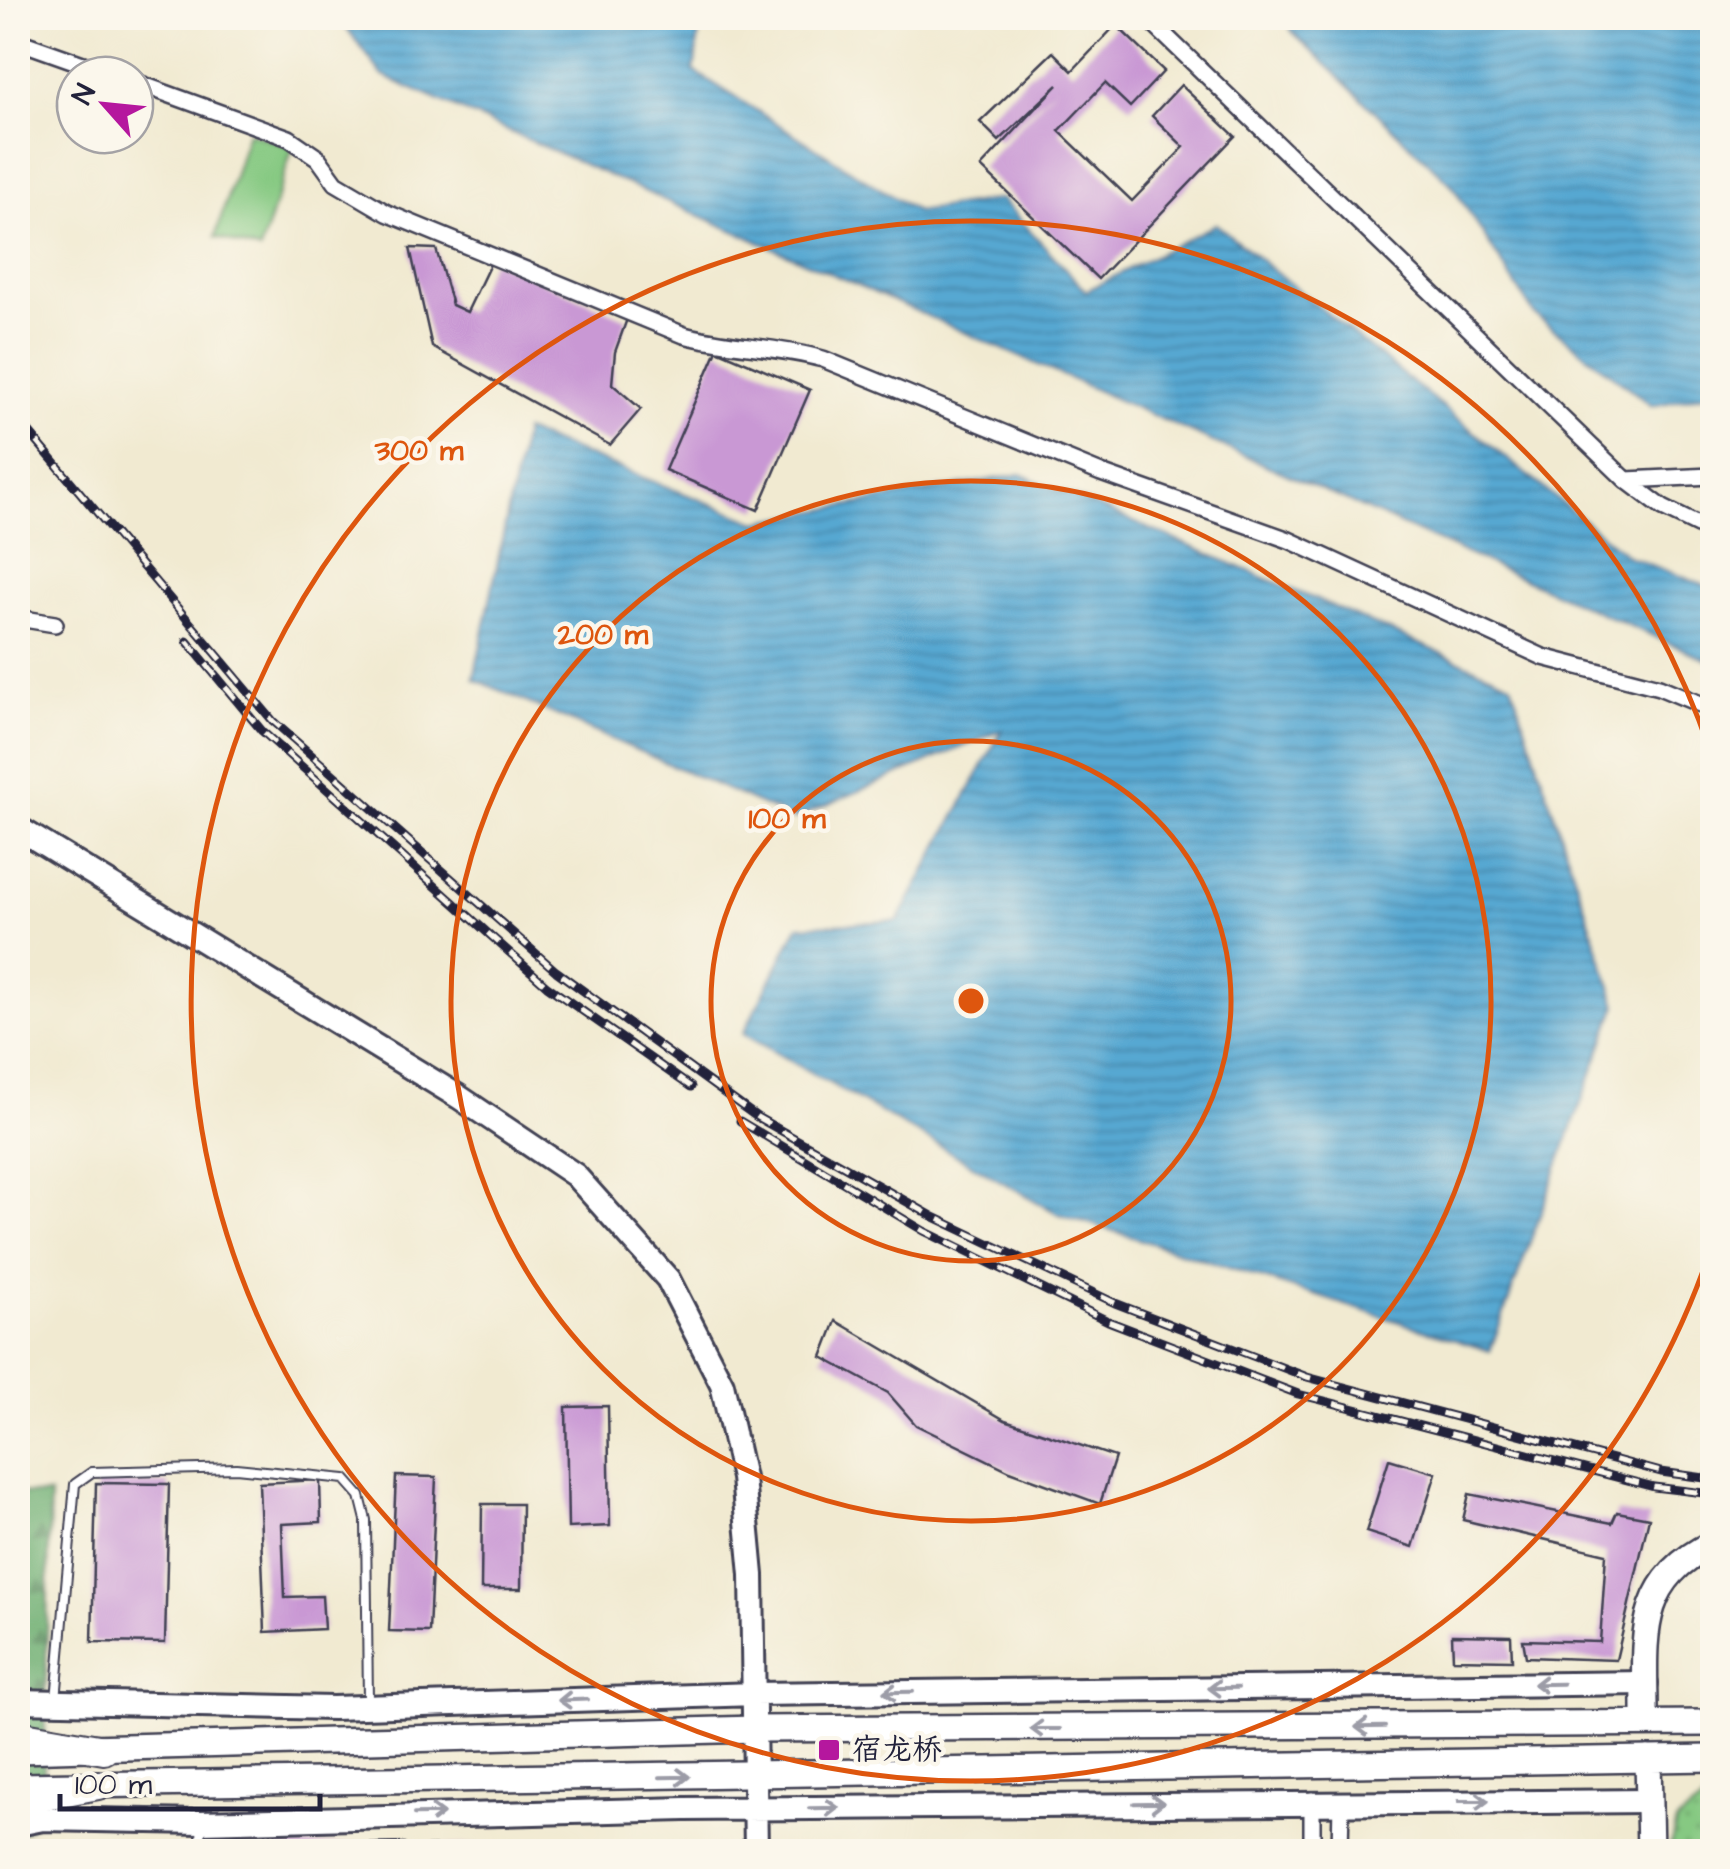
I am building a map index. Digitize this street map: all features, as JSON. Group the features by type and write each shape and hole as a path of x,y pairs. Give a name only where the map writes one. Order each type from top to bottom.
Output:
{"highway":[{"path":"18,1734 104,1750"},
{"path":"18,1800 98,1785"}],"main road":[{"path":"1645,1723 1648,1618 1660,1583 1691,1554 1712,1544"},
{"path":"18,1750 755,1729 1712,1723"},
{"path":"18,1786 1712,1758"},
{"path":"1648,1759 1650,1852"}],"street":[{"path":"1147,18 1626,480 1663,508 1712,532"},
{"path":"18,41 58,55"},
{"path":"155,89 289,138 318,158 336,183 386,214 684,334 714,343 784,348 823,359 1101,473 1289,540 1543,657 1659,687 1712,709"},
{"path":"1626,480 1712,476"},
{"path":"18,618 55,624"},
{"path":"18,828 459,1097 575,1175 627,1228 668,1279 722,1384 735,1434 750,1526 756,1852"},
{"path":"18,1701 368,1706 755,1694 1646,1683"},
{"path":"18,1824 43,1819 201,1822 356,1815 1312,1800 1649,1801"},
{"path":"1312,1800 1312,1852"},
{"path":"1340,1852 1341,1800"}],"lane":[{"path":"56,1704 76,1484 92,1472 236,1468 346,1479 360,1496 366,1520 368,1706"},
{"path":"201,1822 202,1852"}],"green space":[{"path":"248,132 293,147 260,251 215,237"},
{"path":"18,1493 50,1495 43,1819 18,1836"},
{"path":"1712,1797 1712,1851 1669,1851 1676,1822"}],"water":[{"path":"339,18 701,18 694,71 917,212 1001,199 1086,291 1216,224 1629,557 1712,588 1712,662 383,76"},
{"path":"1287,18 1712,18 1712,393 1652,406 1534,314 1451,184 1292,32"},
{"path":"524,431 757,522 1021,474 1511,683 1617,1005 1490,1351 1057,1213 743,1034 798,926 898,921 1002,730 794,819 474,679"}],"building":[{"path":"1116,25 1164,71 1130,107 1105,83 1059,131 1132,201 1184,147 1152,116 1181,85 1235,136 1098,279 981,167 1058,85 999,141 980,122 1053,52 1072,71"},
{"path":"410,248 436,249 452,305 467,312 492,260 627,319 615,352 612,384 641,409 610,445 432,347"},
{"path":"717,350 810,390 758,510 665,470"},
{"path":"836,1321 1005,1420 1115,1457 1100,1504 1010,1471 916,1425 888,1393 822,1357"},
{"path":"608,1406 610,1526 568,1528 566,1407"},
{"path":"1389,1459 1436,1473 1413,1547 1366,1532"},
{"path":"396,1476 436,1477 429,1632 389,1631"},
{"path":"320,1480 321,1522 282,1524 285,1597 322,1596 324,1629 265,1632 259,1483"},
{"path":"96,1483 169,1484 165,1643 92,1642"},
{"path":"1469,1494 1612,1523 1617,1512 1649,1518 1616,1660 1526,1657 1523,1640 1600,1642 1606,1554 1463,1520"},
{"path":"482,1504 522,1504 521,1589 481,1589"},
{"path":"1452,1635 1511,1636 1512,1660 1453,1659"},
{"path":"404,1843 404,1852 276,1852 276,1846"},
{"path":"495,1845 495,1852 428,1852 428,1846"}],"railway":[{"path":"18,419 273,721 556,971 757,1117 932,1216 1115,1303 1307,1377 1661,1472 1712,1479"},
{"path":"187,641 262,731 547,986 691,1087"},
{"path":"740,1121 924,1231 1108,1321 1298,1394 1654,1487 1712,1494"}],"place":[{"name":"宿龙桥","path":"829,1750"}]}
